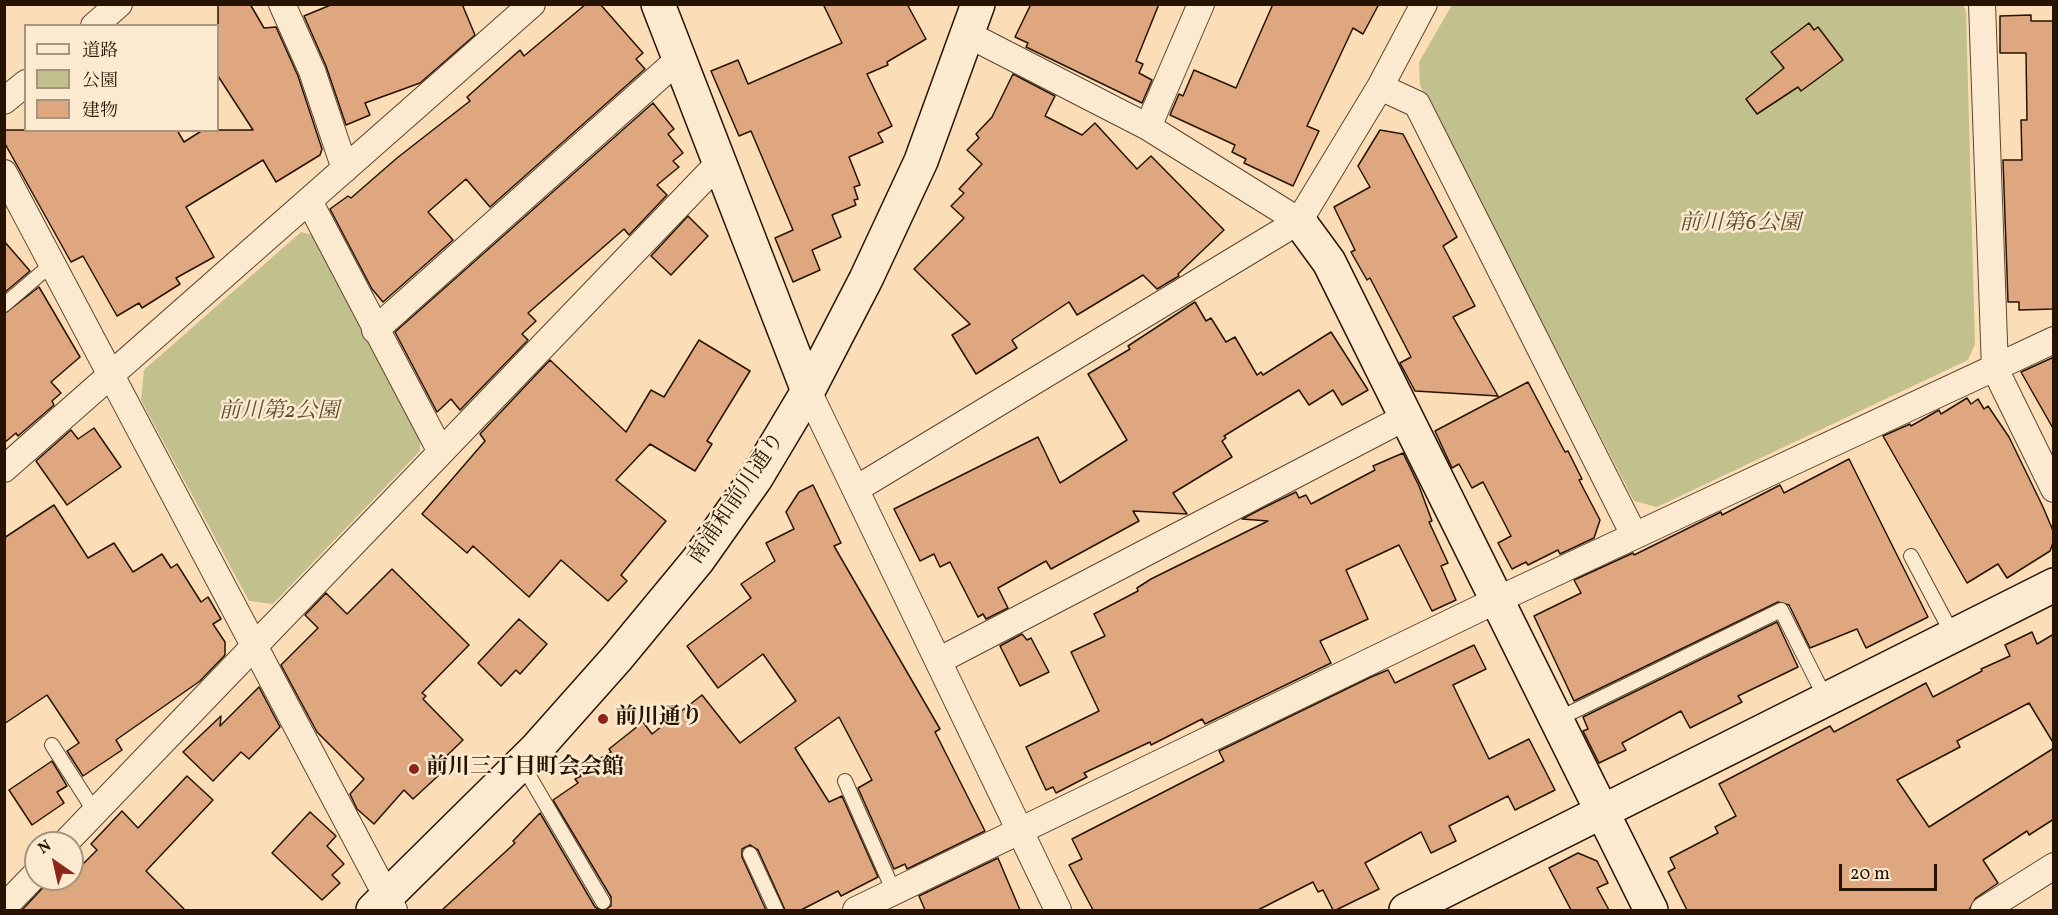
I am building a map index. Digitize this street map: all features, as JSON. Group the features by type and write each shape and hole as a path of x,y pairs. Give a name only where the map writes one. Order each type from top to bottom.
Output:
{"street":[{"path":"96,24 119,4"},
{"path":"282,4 312,71 345,169"},
{"path":"4,469 532,4"},
{"path":"658,4 718,164 808,391 940,660 1058,910"},
{"path":"1148,127 1201,4"},
{"path":"856,489 1299,221 1380,87 1424,4"},
{"path":"1982,4 1995,369 2054,489"},
{"path":"973,20 1299,221 1329,262 1651,910"},
{"name":"南浦和前川通り","path":"385,906 522,764 617,658 698,560 756,478 808,391 866,279 921,161 973,20"},
{"path":"375,330 678,60"},
{"path":"4,101 24,85"},
{"path":"1380,87 1417,105 1634,535"},
{"path":"77,831 718,164"},
{"path":"4,173 255,645 385,906"},
{"path":"309,201 441,452"},
{"path":"856,910 1497,600 2054,340"},
{"path":"940,660 1406,417"},
{"path":"1420,907 1601,810 2054,585"},
{"path":"1984,910 2054,866"},
{"path":"4,907 24,886"}],"lane":[{"path":"4,305 53,263"},
{"path":"1911,556 1953,635"},
{"path":"1556,720 1781,609 1826,699"},
{"path":"52,745 95,812"},
{"path":"522,764 603,902"},
{"path":"846,781 894,892"},
{"path":"750,854 776,910"}],"green space":[{"name":"前川第6公園","path":"1452,5 1963,5 1966,11 1975,344 1968,360 1657,507 1634,501 1420,85 1419,62"},
{"name":"前川第2公園","path":"301,232 316,236 420,434 420,451 273,604 249,601 141,400 144,370"}],"building":[{"path":"218,4 250,4 264,28 276,27 298,76 322,149 320,155 276,182 263,160 186,207 214,257 176,278 180,284 142,308 139,303 117,316 83,256 71,262 4,142 4,130 178,132 184,142 200,132 253,130 219,78"},
{"path":"333,4 462,4 475,35 420,83 365,103 370,115 346,125 326,66 304,16"},
{"path":"586,4 600,4 643,53 636,59 645,69 490,207 466,179 428,212 453,240 383,302 372,289 330,209 348,196 351,198 397,158 470,101 467,97 520,50 524,56"},
{"path":"823,4 907,4 926,39 887,62 888,65 867,74 892,126 878,133 883,142 849,157 860,185 854,187 858,199 854,200 856,205 832,215 841,237 812,250 820,270 793,282 775,238 793,230 751,131 739,136 711,71 738,60 748,84 842,43"},
{"path":"1031,4 1159,4 1136,61 1143,64 1139,73 1152,80 1142,103 1026,47 1028,43 1015,37"},
{"path":"1273,4 1379,4 1363,34 1353,28 1307,126 1319,131 1293,186 1244,163 1246,159 1232,152 1235,145 1170,115 1179,94 1183,96 1194,70 1236,88"},
{"path":"2031,15 2031,21 2054,21 2054,309 2019,310 2019,302 2008,302 2003,160 2022,160 2021,120 2027,120 2026,53 2000,53 2000,16"},
{"path":"1809,23 1814,30 1818,27 1843,60 1801,91 1798,87 1757,114 1746,99 1784,68 1771,52"},
{"path":"1013,74 1055,96 1045,116 1082,135 1095,123 1137,169 1151,156 1224,230 1178,274 1179,276 1157,289 1143,275 1077,315 1069,302 1012,340 1017,348 976,374 952,335 970,324 914,269 964,218 951,206 964,193 959,189 982,164 967,150 979,138 976,134 992,117"},
{"path":"653,103 674,129 668,134 683,153 673,161 679,167 657,185 667,195 629,235 624,229 528,313 536,321 522,334 528,340 460,410 451,399 437,412 395,332"},
{"path":"1380,130 1403,134 1457,237 1443,246 1475,306 1453,317 1498,396 1415,391 1400,363 1411,357 1370,278 1367,280 1351,252 1355,250 1334,207 1370,187 1358,166"},
{"path":"688,216 708,236 671,275 651,256"},
{"path":"4,241 30,271 4,293"},
{"path":"39,287 80,357 51,382 61,393 52,401 54,405 18,436 16,433 4,443 4,314"},
{"path":"1195,302 1206,321 1211,318 1226,342 1235,337 1257,375 1261,372 1263,375 1331,332 1368,390 1342,405 1333,390 1309,405 1299,390 1224,436 1226,438 1222,441 1232,457 1173,493 1187,514 1133,511 1139,521 1051,569 1046,561 998,588 1008,608 986,619 983,614 978,617 950,562 940,567 934,554 920,561 894,509 1038,437 1060,483 1127,440 1088,374 1130,349 1128,346"},
{"path":"699,340 750,371 707,441 712,444 695,471 650,444 616,480 666,521 621,575 627,581 608,601 561,560 529,597 473,546 467,553 422,514 485,441 480,434 550,360 626,432 651,390 664,397"},
{"path":"2054,357 2054,430 2021,372"},
{"path":"1528,382 1565,452 1568,451 1582,479 1579,480 1600,520 1594,538 1560,554 1558,550 1528,565 1526,562 1512,569 1498,543 1511,536 1483,482 1472,488 1459,464 1452,468 1435,431"},
{"path":"1967,398 1971,404 1978,399 1984,409 1988,406 2009,437 2043,507 2054,533 2054,540 2050,551 2007,578 1998,564 1967,583 1883,436 1910,424 1911,426 1939,410 1941,414"},
{"path":"94,428 121,467 67,505 36,461 71,430 78,439"},
{"path":"1403,453 1419,486 1432,521 1429,522 1448,563 1441,566 1456,600 1432,611 1399,545 1346,570 1368,619 1320,641 1331,663 1205,724 1202,719 1151,745 1150,742 1084,773 1087,777 1056,793 1053,787 1046,790 1026,747 1099,711 1071,652 1105,636 1094,614 1138,591 1137,588 1151,579 1268,521 1242,519 1265,507 1296,492 1299,498 1306,495 1311,504 1375,470 1373,466"},
{"path":"1849,459 1928,617 1866,648 1857,629 1810,648 1789,605 1778,602 1574,701 1534,616 1581,593 1574,580 1633,553 1634,555 1721,512 1722,515 1780,485 1784,493"},
{"path":"813,485 841,543 834,546 940,729 935,732 985,831 907,869 905,864 894,869 858,788 872,780 839,717 795,748 829,802 842,796 878,877 841,896 838,891 801,910 785,910 758,850 750,845 742,849 742,857 766,910 605,910 611,906 611,897 553,800 578,783 575,779 581,776 578,772 611,752 609,749 643,722 652,734 702,695 740,743 796,701 763,654 718,688 687,646 751,598 741,584 775,561 766,543 794,529 786,512 799,492"},
{"path":"54,505 88,558 114,543 133,572 162,554 171,568 177,564 201,602 208,597 221,619 213,624 225,642 225,655 200,681 116,740 122,750 83,776 67,751 79,743 47,695 4,724 4,538"},
{"path":"392,569 469,645 422,693 426,696 423,699 463,740 432,770 438,776 413,799 404,790 374,824 357,809 350,794 364,779 317,732 281,665 318,628 305,615 326,593 347,614"},
{"path":"519,619 547,644 520,674 516,670 501,686 478,663"},
{"path":"1777,622 1798,667 1738,696 1742,702 1690,728 1681,711 1622,743 1626,750 1599,763 1583,731 1588,729 1583,717"},
{"path":"2032,632 2037,644 2054,634 2054,744 2029,703 1957,741 1960,747 1897,780 1929,827 2054,748 2054,819 2029,835 2027,831 1983,860 1998,883 1976,898 1969,910 1687,910 1668,872 1675,868 1670,858 1718,833 1715,827 1736,816 1719,784 1830,726 1834,732 1926,683 1933,697 1982,671 1981,669 2010,656 2005,645"},
{"path":"1022,634 1027,640 1031,638 1049,672 1020,686 1000,646"},
{"path":"1474,645 1486,669 1453,685 1489,759 1529,739 1555,790 1515,810 1508,796 1449,826 1456,841 1431,853 1421,832 1365,863 1379,889 1336,910 1333,910 1323,890 1318,892 1313,882 1258,910 1093,910 1069,865 1082,859 1072,839 1224,761 1219,751 1371,677 1388,670 1395,683"},
{"path":"259,687 280,727 249,759 241,752 213,781 183,752 221,716 220,726"},
{"path":"52,761 67,786 57,792 64,803 32,825 9,790"},
{"path":"187,776 213,800 146,871 185,910 22,910 40,891 84,891 84,863 97,850 91,844 122,811 138,828"},
{"path":"310,812 336,836 327,846 344,864 332,875 340,883 322,900 272,853"},
{"path":"540,813 595,907 601,910 442,910 515,843 513,841"},
{"path":"1578,853 1597,861 1608,883 1597,888 1609,910 1571,910 1549,868"},
{"path":"998,858 1020,910 925,910 919,896"}],"place":[{"name":"前川通り","path":"603,719"},
{"name":"前川三丁目町会会館","path":"414,769"}]}
